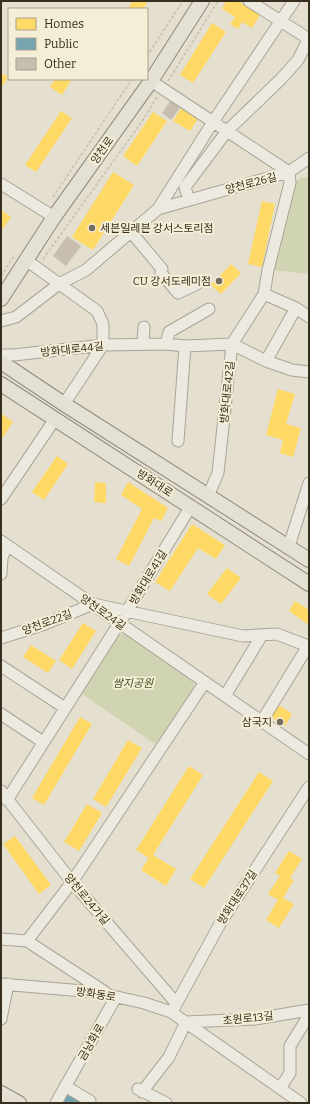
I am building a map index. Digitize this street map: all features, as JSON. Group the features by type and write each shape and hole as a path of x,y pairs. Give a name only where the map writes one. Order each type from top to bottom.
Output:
{"main road":[{"name":"양천로","path":"1,299 26,261 49,214 157,85 202,1"},
{"name":"방화대로","path":"1,362 64,404 309,560"},
{"name":"방화대로","path":"1,384 309,584"},
{"path":"1,1093 19,1103"}],"street":[{"path":"189,200 185,187 227,132 281,79 298,60 309,39 249,1"},
{"path":"158,208 213,122 294,1"},
{"path":"157,85 289,172"},
{"name":"양천로26길","path":"1,321 16,316 59,284 86,270 158,208 289,172 309,158"},
{"name":"방화대로42길","path":"208,496 218,473 232,344 264,294 268,270 290,183 289,172"},
{"path":"1,184 49,214"},
{"path":"131,232 162,269 162,273 178,293 197,284"},
{"path":"26,261 97,311 103,324 104,334 102,345 64,404"},
{"path":"264,294 296,308 309,317"},
{"path":"266,361 296,308"},
{"path":"166,344 169,332 208,309"},
{"path":"143,344 144,327"},
{"name":"방화대로44길","path":"1,355 14,355 102,345 166,344 184,346 232,344 266,361 292,370 308,371"},
{"path":"178,441 184,346"},
{"path":"1,499 55,419"},
{"path":"289,546 309,483"},
{"name":"방화대로41길","path":"4,796 43,742 65,708 127,611 191,506"},
{"path":"1,574 4,543"},
{"name":"양천로24길","path":"4,543 309,754"},
{"path":"93,604 243,636 277,634 308,646 262,721"},
{"name":"양천로22길","path":"1,638 45,624 93,604"},
{"path":"225,696 262,635"},
{"path":"1,666 65,708"},
{"path":"27,941 72,882 205,682"},
{"path":"1,714 43,742"},
{"name":"방화대로37길","path":"174,1007 221,922 309,786"},
{"name":"양천로24가길","path":"4,796 174,1007"},
{"path":"1,939 27,941 113,996"},
{"path":"1,1019 4,984"},
{"name":"방화동로","path":"4,984 95,992 144,1004 174,1007 186,1022 301,1103"},
{"name":"금낭화로","path":"56,1103 113,996"},
{"name":"초원로13길","path":"186,1022 255,1019 309,1010"},
{"path":"280,1088 290,1073 290,1046 309,1015"},
{"path":"166,1103 140,1090 168,1057 186,1022"},
{"path":"66,1086 90,1101"}],"path":[{"path":"148,54 183,1"},
{"path":"1,276 26,261 143,120 157,85 218,1"},
{"path":"49,214 131,80"}],"green space":[{"path":"302,177 309,178 309,274 272,270 293,183"},
{"name":"쌈지공원","path":"126,633 193,680 195,693 158,746 79,692 115,636"}],"building: Homes":[{"path":"133,1 148,1 144,8 129,8"},
{"path":"226,1 238,1 260,15 252,28 242,22 238,29 230,24 235,17 222,9"},
{"path":"212,23 226,32 193,83 180,75"},
{"path":"1,73 8,77 1,88"},
{"path":"54,80 71,80 62,95 50,87"},
{"path":"182,107 199,117 190,131 173,121"},
{"path":"61,111 72,118 36,172 25,165"},
{"path":"153,112 167,121 137,166 123,156"},
{"path":"113,172 134,185 93,250 72,237"},
{"path":"262,201 275,204 262,267 248,264"},
{"path":"1,210 11,217 1,231"},
{"path":"231,264 241,273 221,294 211,285"},
{"path":"278,389 295,394 286,424 301,428 293,457 280,453 283,440 266,435"},
{"path":"2,414 13,422 1,440 1,415"},
{"path":"57,456 68,464 44,500 32,492"},
{"path":"95,482 106,483 106,503 94,502"},
{"path":"128,482 168,508 161,521 154,518 129,566 116,559 142,509 121,495"},
{"path":"192,524 225,545 216,559 198,548 170,591 155,582"},
{"path":"227,568 241,578 221,604 207,594"},
{"path":"295,601 309,610 309,625 289,611"},
{"path":"83,623 96,631 72,669 59,660"},
{"path":"31,645 56,661 48,673 23,657"},
{"path":"277,706 282,707 292,714 285,726 273,718 272,715"},
{"path":"80,717 92,724 44,805 32,798"},
{"path":"128,740 142,748 106,807 93,799"},
{"path":"189,766 203,775 153,855 176,869 166,886 141,870 149,858 136,850"},
{"path":"259,772 273,781 204,888 190,879"},
{"path":"87,804 102,813 79,851 64,842"},
{"path":"15,836 51,885 39,894 3,844"},
{"path":"289,851 302,859 290,878 294,880 283,898 294,904 279,928 266,920 278,900 268,894 280,876 275,873"}],"building: Public":[{"path":"67,1090 90,1103 60,1103"}],"building: Other":[{"path":"172,98 182,105 171,120 162,113"},
{"path":"67,236 81,246 66,266 53,256"}],"place":[{"name":"세븐일레븐 강서스토리점","path":"92,228"},
{"name":"CU 강서도레미점","path":"219,281"},
{"name":"삼국지","path":"280,722"}]}
